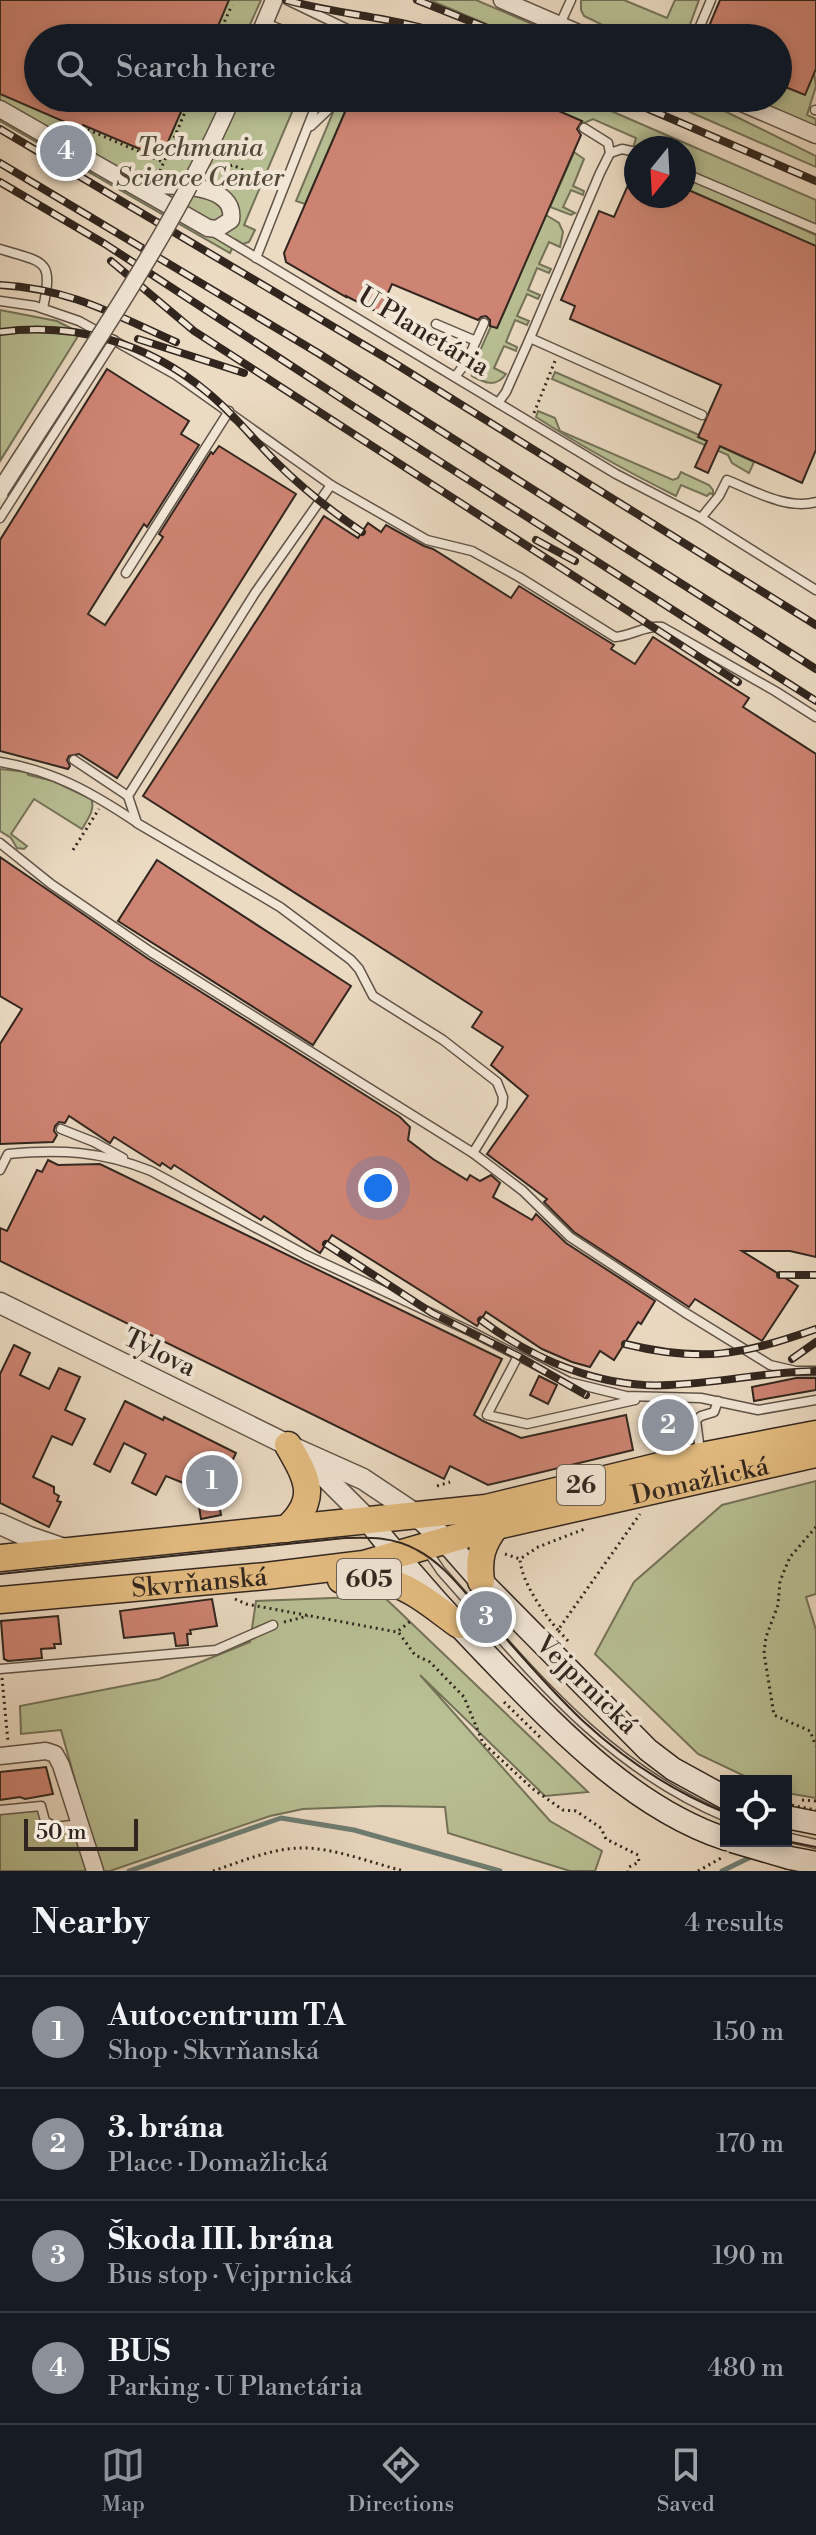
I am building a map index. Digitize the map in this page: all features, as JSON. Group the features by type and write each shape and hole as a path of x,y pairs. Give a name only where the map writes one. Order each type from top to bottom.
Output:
{"main road":[{"name":"Domažlická","path":"417,1515 486,1508 701,1456 816,1434"},
{"path":"286,1529 301,1514 308,1495 308,1483 292,1447"},
{"name":"Domažlická","path":"434,1543 496,1526 816,1454"},
{"path":"417,1515 434,1543"},
{"name":"26","path":"368,1520 417,1515"},
{"name":"Skvrňanská","path":"0,1558 368,1520"},
{"name":"Vejprnická","path":"368,1520 459,1625 559,1729 612,1774 664,1809 720,1831"},
{"path":"481,1581 480,1554 496,1526"},
{"name":"26","path":"396,1555 434,1543"},
{"name":"Vejprnická","path":"434,1543 481,1581 648,1750 673,1769 720,1795"},
{"name":"Skvrňanská","path":"0,1600 266,1576 341,1567 396,1555"},
{"name":"605","path":"266,1576 381,1580 407,1589 459,1625"},
{"name":"Vejprnická","path":"792,1822 816,1844"},
{"name":"Vejprnická","path":"792,1847 816,1844"}],"street":[{"path":"264,24 274,0"},
{"path":"502,0 558,24"},
{"name":"U Planetária","path":"0,109 208,228 217,229 231,220 229,202 218,195 171,184 133,185"},
{"path":"0,491 168,224 208,152 226,112"},
{"path":"763,112 816,135"},
{"name":"Tylova","path":"0,1303 363,1479 417,1515"},
{"name":"Tylova","path":"292,1447 368,1520"},
{"path":"0,1524 68,1551"},
{"path":"2,1751 46,1751 55,1754 95,1871"}],"lane":[{"path":"287,0 336,24"},
{"path":"560,24 571,0"},
{"path":"701,24 711,0"},
{"path":"256,258 314,112"},
{"path":"308,129 326,112"},
{"path":"498,403 506,392 610,153 608,143 584,128"},
{"path":"610,153 624,149"},
{"path":"696,178 816,229"},
{"name":"U Planetária","path":"208,228 616,474 701,518 816,590"},
{"path":"0,249 37,262 48,272 43,308"},
{"path":"0,301 43,308 79,321 114,340 176,375 331,485 427,540 472,551 615,637 651,626 662,627 816,717"},
{"path":"455,377 467,361 484,323"},
{"path":"436,324 476,341"},
{"path":"530,338 702,415"},
{"path":"0,518 114,340"},
{"path":"126,573 229,411"},
{"path":"701,518 719,496 727,480 769,498 804,506 816,502"},
{"path":"128,796 255,593 331,485"},
{"path":"74,760 128,796 137,823"},
{"path":"0,762 63,779 104,801 280,907 351,960 373,996 443,1040 497,1082 503,1097 502,1106 473,1153"},
{"path":"0,843 51,884 151,952 473,1153 523,1191 570,1237 684,1312 770,1365 796,1371 816,1371"},
{"path":"61,1129 151,1171 306,1255 583,1387 644,1398 701,1398 758,1410 816,1400"},
{"path":"0,1170 8,1154 53,1150 88,1153 135,1164"},
{"path":"518,1356 487,1415 527,1424 644,1398"},
{"path":"701,1456 696,1420 714,1412 718,1401"},
{"name":"Vejprnická","path":"434,1543 441,1571 555,1698 630,1764 720,1828"},
{"path":"1,1669 216,1650 273,1625"},
{"path":"0,1810 41,1806 45,1821 55,1827 79,1824"}],"path":[{"path":"223,24 232,5"},
{"path":"154,186 185,112"},
{"path":"82,127 164,162"},
{"path":"530,422 554,369 554,358 547,353 550,347"},
{"path":"73,850 104,801"},
{"path":"437,1486 450,1482"},
{"path":"558,1630 641,1513 627,1517"},
{"path":"520,1559 538,1547 589,1527"},
{"path":"816,1527 790,1557 780,1581 778,1605 766,1637 764,1653 774,1715 810,1731 816,1746"},
{"path":"505,1554 520,1559"},
{"path":"520,1559 520,1565 546,1617 569,1642"},
{"path":"225,1598 250,1598"},
{"path":"235,1599 246,1604 397,1632 415,1655 430,1662 464,1697 483,1743 533,1789 563,1810 576,1811 601,1828 606,1839 638,1855 639,1862 629,1867 628,1871"},
{"path":"273,1625 310,1616"},
{"path":"397,1632 412,1620"},
{"path":"1,1669 2,1751"},
{"path":"804,1799 816,1801"},
{"path":"792,1805 816,1810"},
{"path":"213,1871 266,1853 299,1848 404,1871"},
{"path":"698,1871 708,1868"}],"green space":[{"name":"Techmania Science Center","path":"0,0 261,0 250,24 24,24 24,112 292,112 244,225 255,230 249,242 243,244 236,240 230,253 0,121"},
{"path":"430,0 476,0 532,24 486,24"},
{"path":"581,0 624,0 667,18 675,0 699,0 690,24 600,24 584,16"},
{"path":"814,72 816,86 807,115 816,119 816,128 782,112 792,112 792,79"},
{"path":"333,112 345,112 305,204 296,201"},
{"path":"560,112 613,112 669,136 631,136 593,119 584,123"},
{"path":"690,112 726,112 816,156 816,167"},
{"path":"696,148 816,200 816,225 696,173"},
{"path":"574,152 584,159 573,186 584,191 583,195 571,190 563,207 575,213 571,215 550,207"},
{"path":"696,182 816,235 816,246 696,193"},
{"path":"546,215 559,223 563,232 560,247 549,242 539,264 551,269 549,273 537,268 528,290 540,295 538,299 527,294 517,316 529,321 527,325 515,320 506,342 517,347 516,351 504,346 494,368 506,374 494,383 481,381 472,376 471,371 491,326 497,328"},
{"path":"0,310 57,321 80,333 0,461"},
{"path":"555,372 754,462 749,473 732,463 728,455 552,379"},
{"path":"538,411 555,418 560,431 673,480 681,472 709,485 713,495 710,493 707,496 681,485 676,496 553,428 536,417"},
{"path":"0,769 27,772 91,799 92,811 82,829 34,799 11,834 27,846 17,848 11,838 0,831"},
{"path":"816,1481 816,1594 806,1597 816,1630 816,1798 792,1794 792,1775 742,1775 698,1754 595,1654 634,1582 722,1505"},
{"path":"383,1596 588,1792 545,1796 420,1675 550,1821 602,1851 595,1871 570,1871 448,1833 445,1807 383,1806 303,1809 270,1816 110,1871 0,1871 0,1810 41,1806 45,1821 55,1827 87,1823 61,1730 21,1734 20,1706 159,1679 250,1642 256,1601"}],"building":[{"name":"Techmania Science Center","path":"0,0 229,0 219,24 24,24 24,104 0,94"},
{"path":"720,0 816,0 816,69 805,95 792,90 792,24 710,24"},
{"name":"Techmania Science Center","path":"42,112 181,112 161,158 83,125 81,129"},
{"path":"345,112 561,112 582,121 577,129 581,135 497,328 490,326 486,316 478,320 392,284 379,313 286,262 284,253"},
{"path":"696,193 816,246 816,450 802,483 720,446 708,473 695,467 707,441 698,437 721,385 570,319 575,306 561,300 599,211 614,217 624,194 624,208 696,208"},
{"path":"107,369 189,421 181,434 199,445 147,527 144,524 88,614 105,625 163,537 159,534 211,452 213,454 219,446 296,494 117,778 79,754 69,756 68,769 0,751 0,540"},
{"path":"324,516 358,538 368,523 381,532 386,525 433,549 511,598 519,586 614,645 611,649 635,664 653,637 749,698 743,707 816,754 816,1257 790,1251 742,1251 798,1286 762,1341 695,1299 689,1307 574,1232 544,1202 547,1199 487,1154 528,1096 491,1065 503,1047 472,1027 482,1012 143,796"},
{"path":"0,857 147,958 400,1117 410,1127 408,1140 433,1159 467,1180 470,1175 480,1181 491,1175 500,1183 493,1197 532,1220 536,1214 566,1243 655,1301 614,1360 600,1351 590,1367 572,1362 542,1349 486,1312 477,1326 332,1235 320,1253 264,1216 261,1220 174,1165 171,1169 162,1163 160,1166 114,1137 110,1143 69,1116 65,1123 59,1122 55,1126 57,1135 53,1142 0,1144 0,1044 22,1009 0,996"},
{"path":"157,860 351,986 313,1045 118,921"},
{"path":"48,1160 58,1165 100,1164 502,1359 474,1415 483,1421 521,1438 626,1415 633,1450 488,1485 450,1466 444,1479 0,1261 0,1228 7,1231 37,1170 42,1172"},
{"path":"14,1345 30,1353 20,1375 49,1389 59,1368 80,1377 65,1410 85,1419 72,1445 52,1436 33,1477 54,1487 54,1493 59,1496 57,1501 61,1502 49,1527 0,1503 0,1374"},
{"path":"539,1376 557,1385 548,1404 530,1395"},
{"path":"796,1378 816,1378 816,1390 754,1401 752,1387"},
{"path":"125,1401 236,1453 217,1493 221,1515 201,1519 196,1488 166,1476 156,1495 132,1483 146,1454 124,1443 110,1472 94,1464"},
{"path":"669,1405 671,1418 682,1416 689,1437 656,1445 648,1410"},
{"path":"212,1599 217,1626 190,1630 191,1634 187,1634 188,1645 176,1646 174,1633 124,1638 120,1611"},
{"path":"58,1616 61,1644 54,1644 55,1648 41,1649 42,1658 4,1659 1,1621"},
{"path":"46,1767 53,1794 0,1800 0,1772"}],"waterway":[{"path":"129,1871 281,1818 354,1830 500,1871"},
{"path":"722,1871 755,1855"}],"tram line":[{"path":"0,1574 345,1538 400,1542 426,1555 443,1569 556,1694 599,1735 669,1785 720,1810"},
{"path":"792,1842 816,1847"}],"railway":[{"path":"286,0 407,24"},
{"path":"417,0 477,24"},
{"path":"656,112 816,181"},
{"path":"0,129 391,361 816,625"},
{"path":"0,163 318,353 816,669"},
{"path":"0,182 105,244 816,701"},
{"path":"111,261 194,331 738,682"},
{"path":"0,285 70,297 176,342"},
{"path":"0,332 56,330 83,334 136,349 160,361 216,400 296,481 362,532"},
{"path":"138,339 244,373"},
{"path":"536,540 575,561"},
{"path":"326,1244 432,1313 518,1356 586,1395"},
{"path":"780,1275 816,1275"},
{"path":"481,1320 523,1348 546,1359 594,1377 619,1382 669,1385 816,1371"},
{"path":"625,1344 677,1353 722,1353 766,1345 816,1329"},
{"path":"792,1359 816,1342"}],"place":[{"name":"BUS","path":"66,151"},
{"name":"3. brána","path":"668,1425"},
{"name":"Autocentrum TA","path":"212,1481"},
{"name":"Škoda III. brána","path":"486,1617"}]}
